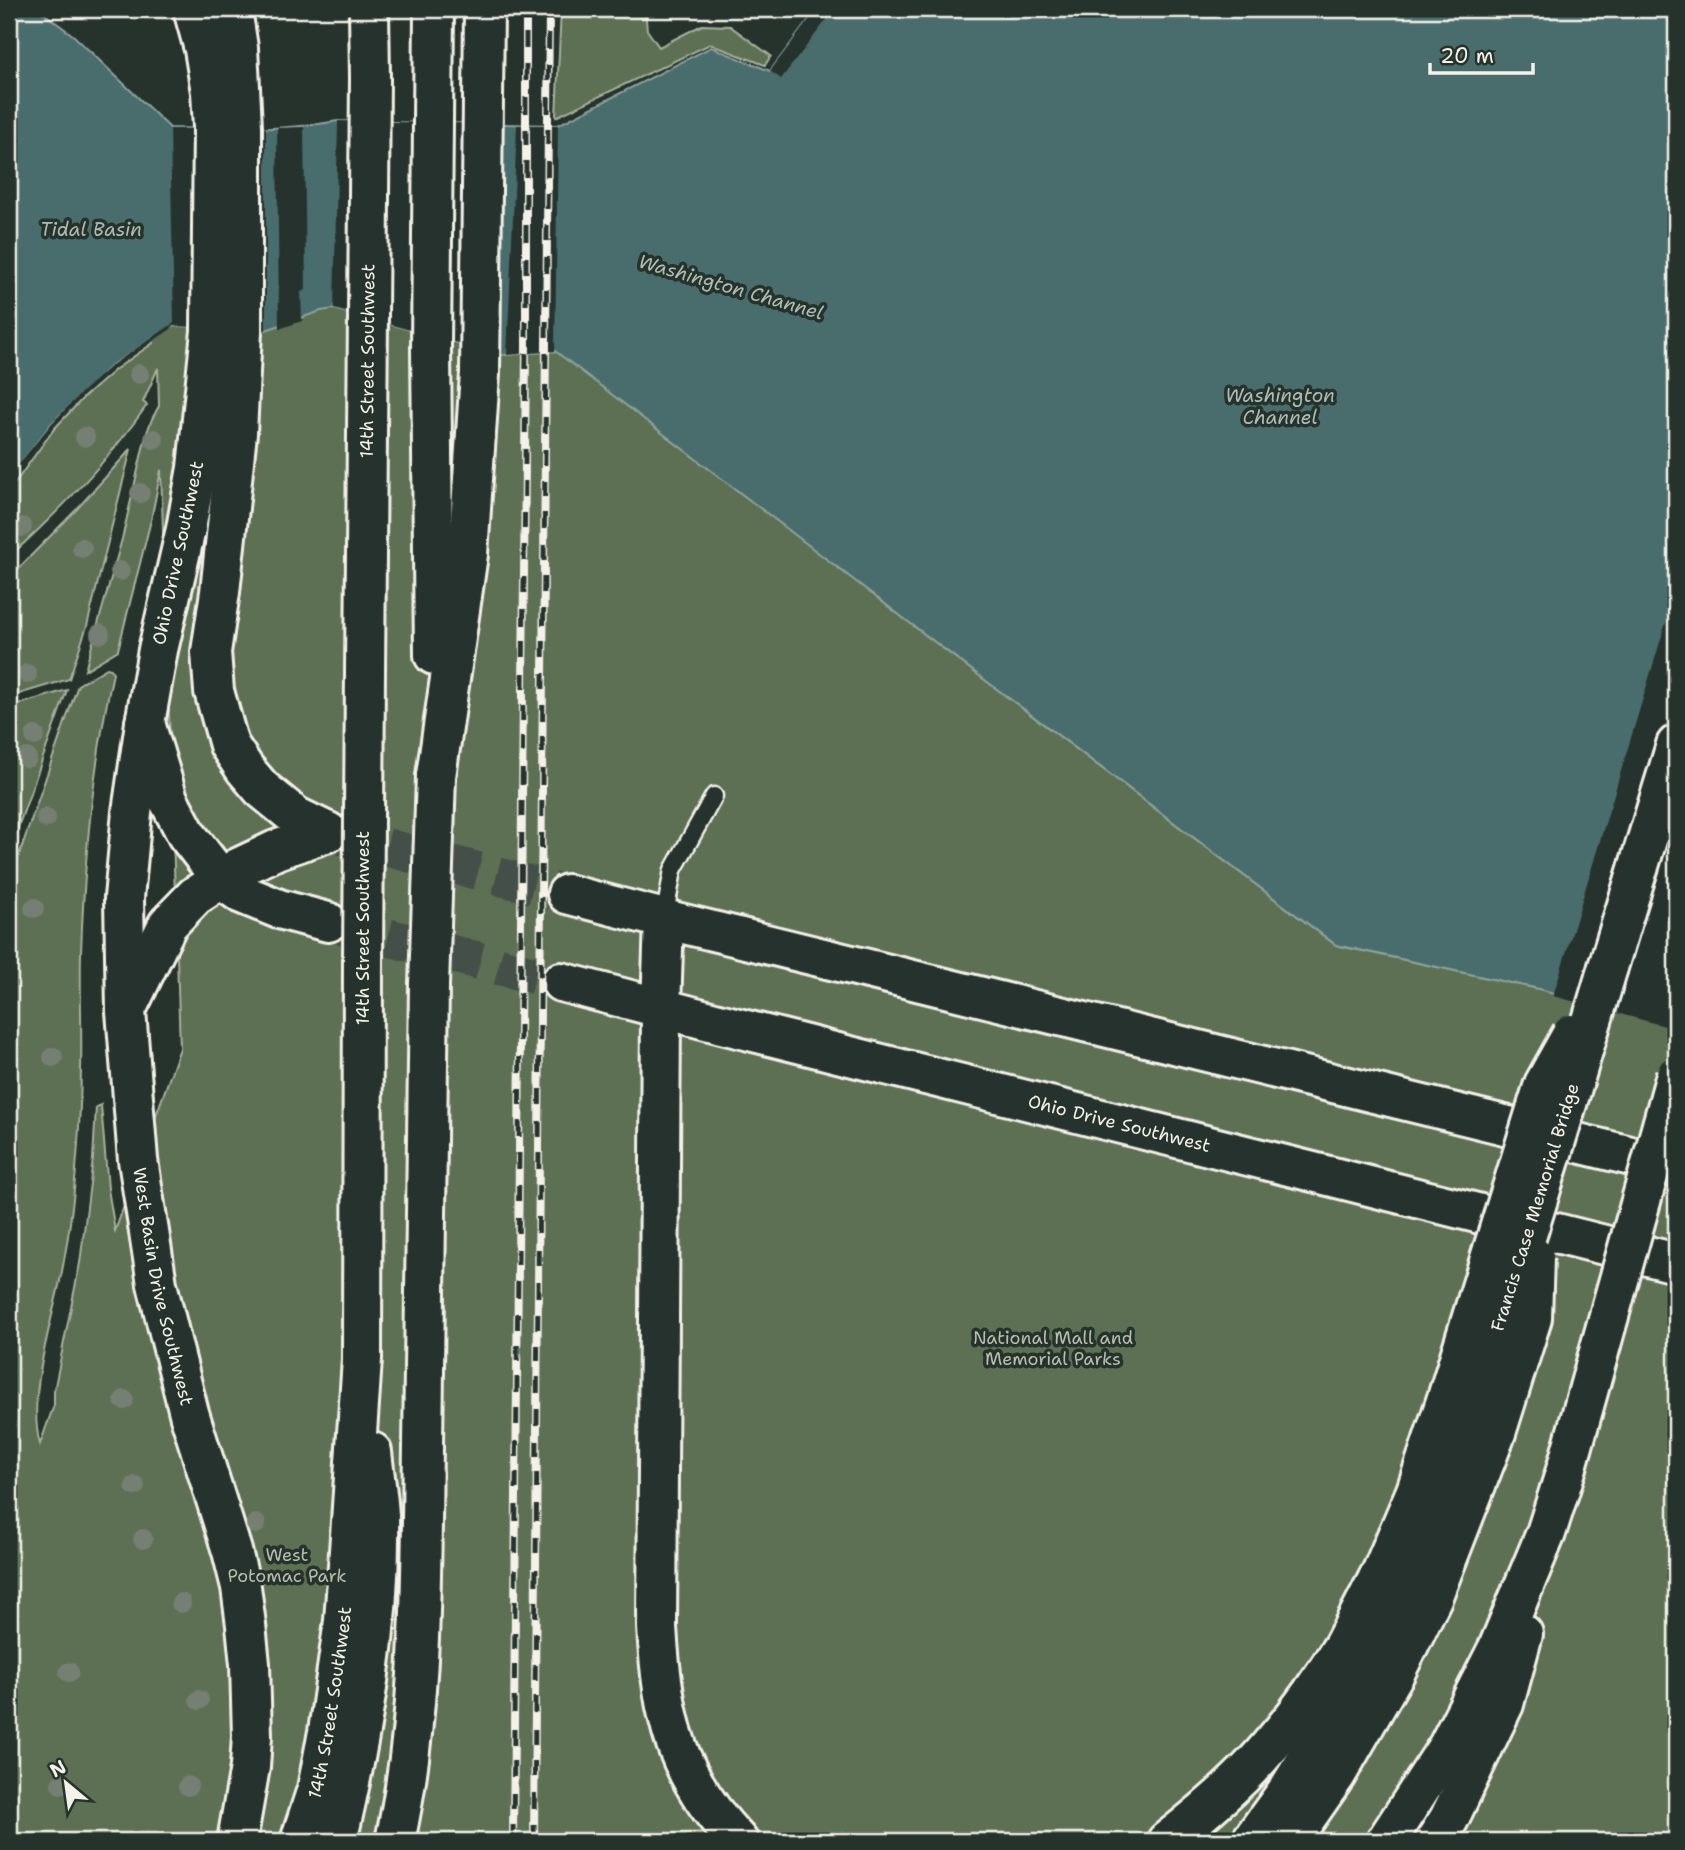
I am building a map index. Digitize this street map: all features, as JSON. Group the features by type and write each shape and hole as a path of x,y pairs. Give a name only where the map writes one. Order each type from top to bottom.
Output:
{"main road":[{"name":"Ohio Drive Southwest","path":"193,9 204,49 211,92 228,127"},
{"name":"Ohio Drive Southwest","path":"221,879 276,850 328,832 295,816 262,789 245,769 229,745 214,691 211,652 237,433 227,331 228,127 238,48 232,9"},
{"name":"14th Street Southwest","path":"300,1841 317,1789 337,1678 344,1621 362,1359 369,9"},
{"path":"395,1841 409,1749 421,1628 429,985 436,776 431,349 434,9"},
{"path":"436,776 468,554 480,373 484,9"},
{"name":"Ohio Drive Southwest","path":"227,331 158,650 145,723 168,799 187,835 221,879 242,894 279,909 328,922"},
{"name":"West Basin Drive Southwest","path":"145,723 132,812 124,898 126,1011 138,1160 157,1284 189,1413 241,1587 251,1688 251,1746 237,1841"},
{"name":"Francis Case Memorial Bridge","path":"1369,1660 1436,1514 1478,1393 1676,745"},
{"path":"126,1011 168,924 195,896 221,879"},
{"path":"566,894 1676,1167"},
{"path":"664,919 661,1009 657,1627 659,1661 663,1693 676,1748 703,1798 738,1841"},
{"path":"1290,1841 1336,1775 1369,1660 1382,1571 1416,1491 1447,1398 1544,1084 1608,967"},
{"name":"Ohio Drive Southwest","path":"561,982 1676,1263"},
{"path":"1436,1841 1449,1819 1567,1467 1676,1074"},
{"path":"337,1841 363,1716 376,1587 379,1515 362,1359"},
{"path":"1167,1841 1239,1779 1269,1748 1318,1686 1369,1660"},
{"path":"1251,1841 1287,1790 1369,1660"},
{"path":"1386,1841 1448,1746 1490,1697"}],"lane":[{"path":"664,919 673,870 715,796"}],"green space":[{"path":"561,9 645,9 647,30 659,47 702,25 730,26 771,56 765,65 710,44 556,117"},
{"name":"National Mall and Memorial Parks","path":"171,135 507,355 555,351 563,355 936,643 1336,945 1539,989 1676,1026 1676,1841 9,1841 9,915 18,858 78,685 107,668 111,669 113,673 95,778 84,883 76,1168 63,1266 43,1356 36,1403 40,1444 54,1405 54,1391 80,1263 93,1159 96,1107 101,1105 108,1189 115,1231 180,1048 161,470 118,650 85,670 122,539 146,435 159,406 158,368 143,402 147,405 116,446 47,522 9,557 9,491 54,429 84,397 116,369 153,343 151,337"},
{"path":"131,449 87,626 69,679 9,697 9,578"},
{"path":"67,690 16,833 9,857 9,707"}],"water":[{"name":"Washington Channel","path":"9,9 38,9 74,36 170,128 233,129 275,128 338,121 558,125 711,47 770,71 817,9 1676,9 1676,1026 1539,989 1336,945 555,351 501,355 334,309 266,330 173,326 112,365 52,423 9,478"}],"pier":[{"path":"817,9 835,9 781,79 770,71"},
{"path":"338,121 501,124 501,355 334,309"},
{"path":"517,125 558,125 555,351 507,355"},
{"path":"304,127 306,290 301,292 302,321 279,329 277,128"},
{"path":"266,128 266,330 173,326 114,368 86,393 54,425 9,481 10,475 52,423 84,390 112,365 174,323 170,129"},
{"path":"1676,589 1676,1029 1553,996"}],"tunnel":[{"path":"331,833 567,894"},
{"path":"333,923 561,982"}],"railway":[{"path":"513,1841 526,345 526,9"},
{"path":"534,1841 549,9"}],"water label":[{"name":"Tidal Basin","path":"91,229"}],"park label":[{"name":"West Potomac Park","path":"287,1565"}]}
